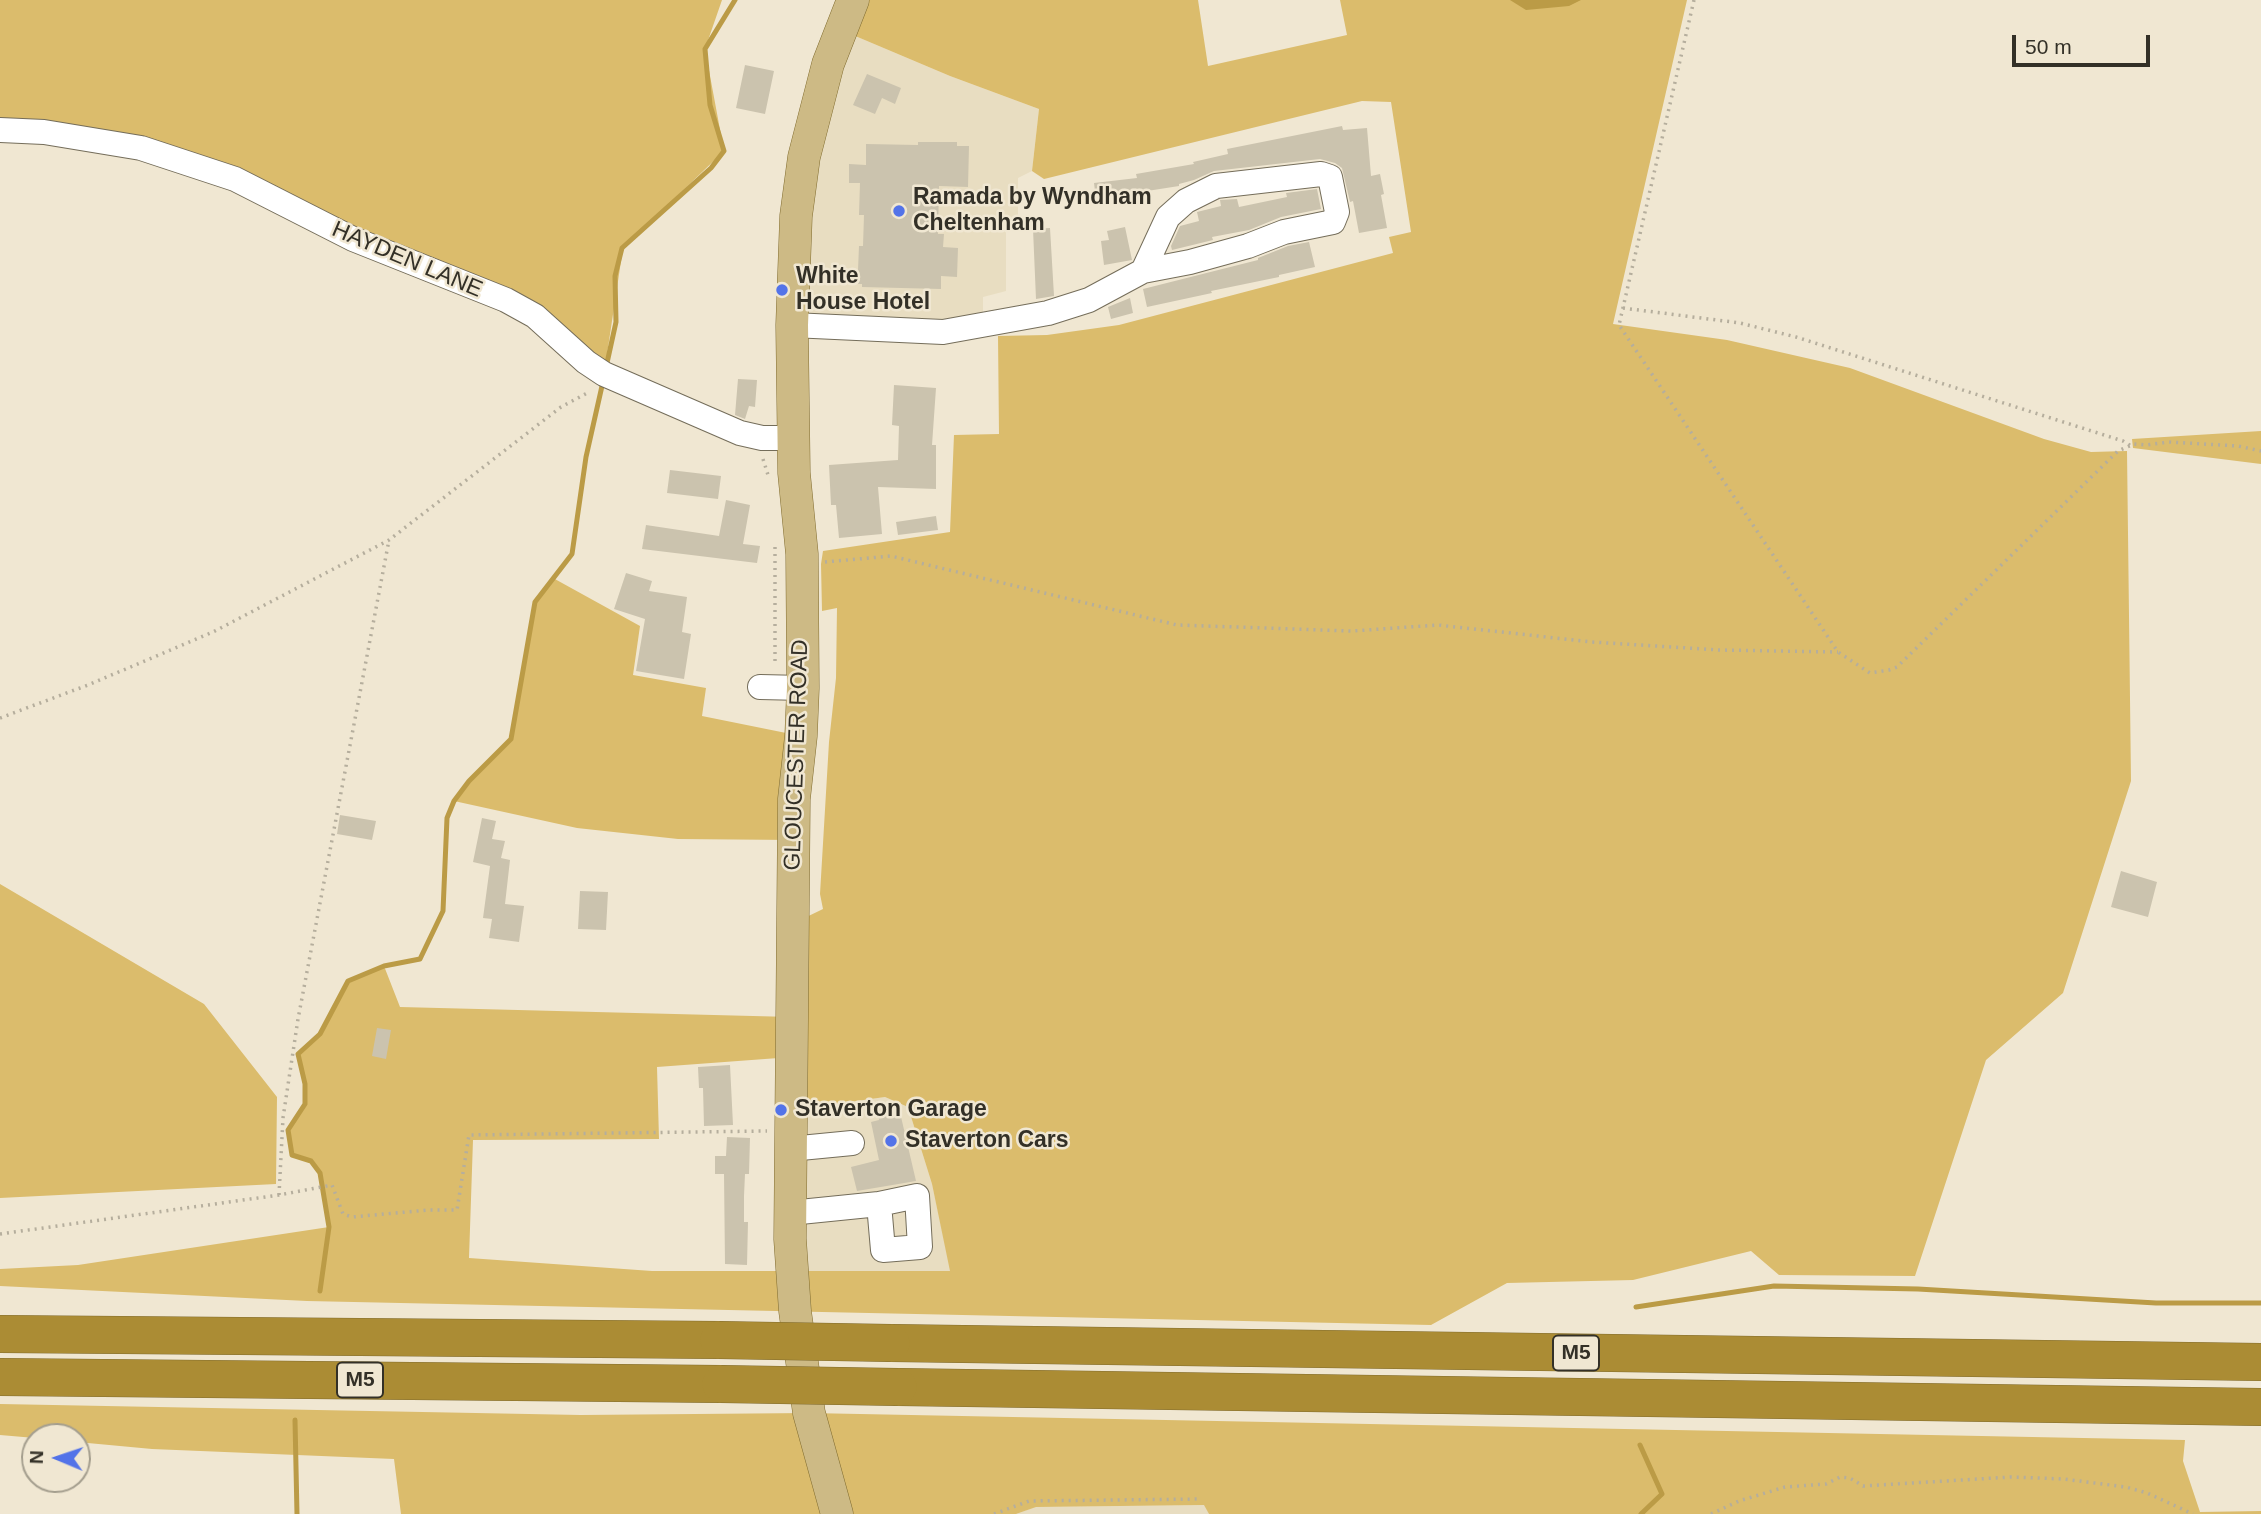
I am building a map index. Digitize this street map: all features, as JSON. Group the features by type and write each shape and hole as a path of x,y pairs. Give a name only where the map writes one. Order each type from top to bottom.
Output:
{"highway":[{"name":"M5","path":"0,1334 719,1340 2261,1362"},
{"name":"M5","path":"0,1377 721,1384 2261,1407"}],"main road":[{"name":"GLOUCESTER ROAD","path":"837,1514 809,1413 800,1361 791,1272 794,799 803,688 802,564 793,438 792,325 796,216 804,157 828,64 853,0"}],"street":[{"name":"HAYDEN LANE","path":"0,130 44,132 141,148 235,179 353,239 506,300 536,316 586,362 604,374 740,433 762,438 793,438"},
{"path":"792,325 943,332 1048,313 1089,300 1143,271 1190,262 1248,246 1284,232 1333,222 1337,212 1330,177 1321,174 1216,186 1186,201 1168,217 1143,271"},
{"path":"760,687 803,688"},
{"path":"790,1140 852,1143"},
{"path":"790,1213 879,1204"}],"path":[{"path":"1694,0 1619,325 1838,652 1870,673 1897,667 2118,451 2131,446 2169,442 2238,446 2261,451"},
{"path":"1623,307 1740,323 1796,337 2123,441 2131,446"},
{"path":"0,718 88,685 213,632 389,540 561,407 589,392"},
{"path":"279,1195 283,1118 296,1031 389,540"},
{"path":"802,564 891,556 1177,625 1352,631 1438,625 1592,642 1718,650 1838,652"},
{"path":"0,1234 279,1195 330,1185 343,1214 352,1217 457,1210 469,1135 790,1140"},
{"path":"1711,1514 1739,1501 1786,1487 1826,1484 1840,1477 1850,1478 1863,1486 2011,1477 2073,1480 2126,1487 2147,1493 2193,1514"},
{"path":"994,1514 1029,1501 1201,1499"}],"shaded area":[{"path":"0,0 722,0 705,49 724,151 623,248 604,374 535,316 235,179 0,129"},
{"path":"853,0 1198,0 1208,66 1347,35 1340,0 1687,0 1613,324 1727,340 1850,368 2044,439 2091,452 2127,451 2131,781 2063,993 1986,1060 1915,1276 1779,1275 1751,1251 1633,1280 1507,1283 1431,1325 307,1301 0,1286 0,1269 78,1265 329,1227 320,1173 311,1161 292,1155 288,1130 305,1104 305,1084 298,1054 320,1034 348,981 384,966 400,1007 792,1017 792,924 823,909 820,894 829,742 836,678 837,608 822,611 823,551 950,532 954,435 999,434 998,336 1047,335 1119,325 1393,253 1389,237 1411,232 1391,102 1362,101 1044,179 1032,171 1039,109 950,76 841,30","holes":["792,1057 792,1110 885,1097 908,1107 932,1184 950,1271 652,1271 469,1258 473,1140 659,1139 657,1067"]},
{"path":"1510,0 1581,0 1569,6 1526,10"},
{"path":"841,30 950,76 1039,109 1032,171 1018,178 1018,223 1006,227 1006,291 983,297 983,325 792,325"},
{"path":"2261,431 2261,464 2133,448 2132,439"},
{"path":"553,578 640,626 633,675 706,688 702,716 801,736 793,840 678,839 577,828 454,801 469,781 511,739 535,602"},
{"path":"0,884 204,1004 277,1097 276,1184 0,1198"},
{"path":"885,1097 908,1107 932,1184 951,1272 791,1272 792,1110"},
{"path":"0,1404 581,1415 809,1413 2185,1440 2183,1461 2200,1512 2261,1511 2261,1514 1209,1514 1204,1505 1036,1507 1016,1514 401,1514 394,1459 152,1449 91,1443 91,1423 21,1423 21,1437 0,1435"},
{"path":"1205,1505 1209,1514 1016,1514 1035,1507"}],"building":[{"path":"745,65 774,71 765,114 736,108"},
{"path":"867,74 901,88 895,104 882,98 875,114 853,105"},
{"path":"1342,126 1343,130 1367,128 1371,176 1380,174 1387,228 1359,233 1353,201 1350,202 1342,168 1320,159 1214,171 1179,186 1096,199 1094,183 1137,178 1136,174 1194,164 1193,162 1228,154 1227,149"},
{"name":"Ramada by Wyndham Cheltenham","path":"918,142 957,142 957,146 969,146 968,187 939,186 938,234 944,234 943,247 958,248 957,277 941,276 941,289 862,287 862,284 858,284 858,270 859,246 863,246 864,215 859,215 860,183 849,183 849,164 866,165 866,144 918,145"},
{"path":"1317,189 1321,209 1281,217 1249,230 1212,237 1213,240 1172,250 1171,246 1180,226 1199,221 1197,212 1221,206 1220,200 1237,199 1239,207 1287,197 1286,193"},
{"path":"1125,227 1132,260 1104,265 1101,241 1109,240 1107,231"},
{"path":"1050,228 1054,296 1036,299 1033,229"},
{"path":"1309,242 1315,267 1147,307 1143,289 1258,260 1288,246"},
{"path":"1130,298 1133,313 1111,319 1108,307"},
{"path":"738,379 757,380 755,407 749,406 745,419 735,415"},
{"path":"894,385 936,388 932,445 936,445 936,489 878,487 882,534 839,538 836,505 831,505 829,465 898,460 899,426 892,425"},
{"path":"670,470 721,476 718,499 667,493"},
{"path":"726,500 750,505 743,544 760,546 757,563 642,549 646,525 719,536"},
{"path":"936,516 938,530 898,535 896,522"},
{"path":"626,573 652,581 649,591 687,597 682,632 691,634 684,679 636,671 645,619 614,609"},
{"path":"340,815 376,821 372,840 337,834"},
{"path":"482,818 496,821 492,839 505,841 501,858 510,860 505,904 524,906 519,942 489,938 492,919 483,918 490,866 473,862"},
{"path":"2121,871 2157,882 2148,917 2111,907"},
{"path":"580,891 608,892 606,930 578,929"},
{"path":"377,1028 391,1030 386,1059 372,1056"},
{"path":"730,1065 733,1125 704,1126 703,1088 699,1088 698,1067"},
{"name":"Staverton Cars","path":"898,1104 916,1181 857,1191 851,1167 879,1160 871,1122 879,1120 877,1109"},
{"path":"727,1137 750,1138 749,1174 745,1174 744,1196 744,1222 748,1222 747,1265 725,1264 724,1174 715,1174 715,1156 726,1156"}],"waterway":[{"path":"607,363 616,322 615,276 622,248 711,168 724,151 710,105 705,49 735,0"},
{"path":"320,1291 329,1227 320,1173 311,1161 292,1155 288,1130 305,1104 305,1084 298,1054 320,1034 348,981 384,966 420,959 443,911 447,818 454,801 469,781 511,739 535,602 572,554 586,457 602,386"},
{"path":"1636,1307 1774,1286 1918,1289 2156,1303 2261,1303"},
{"path":"295,1420 297,1514"},
{"path":"1640,1445 1662,1494 1641,1514"}],"place":[{"name":"Ramada by Wyndham Cheltenham","path":"899,211"},
{"name":"White House Hotel","path":"782,290"},
{"name":"Staverton Garage","path":"781,1110"},
{"name":"Staverton Cars","path":"891,1141"}]}
